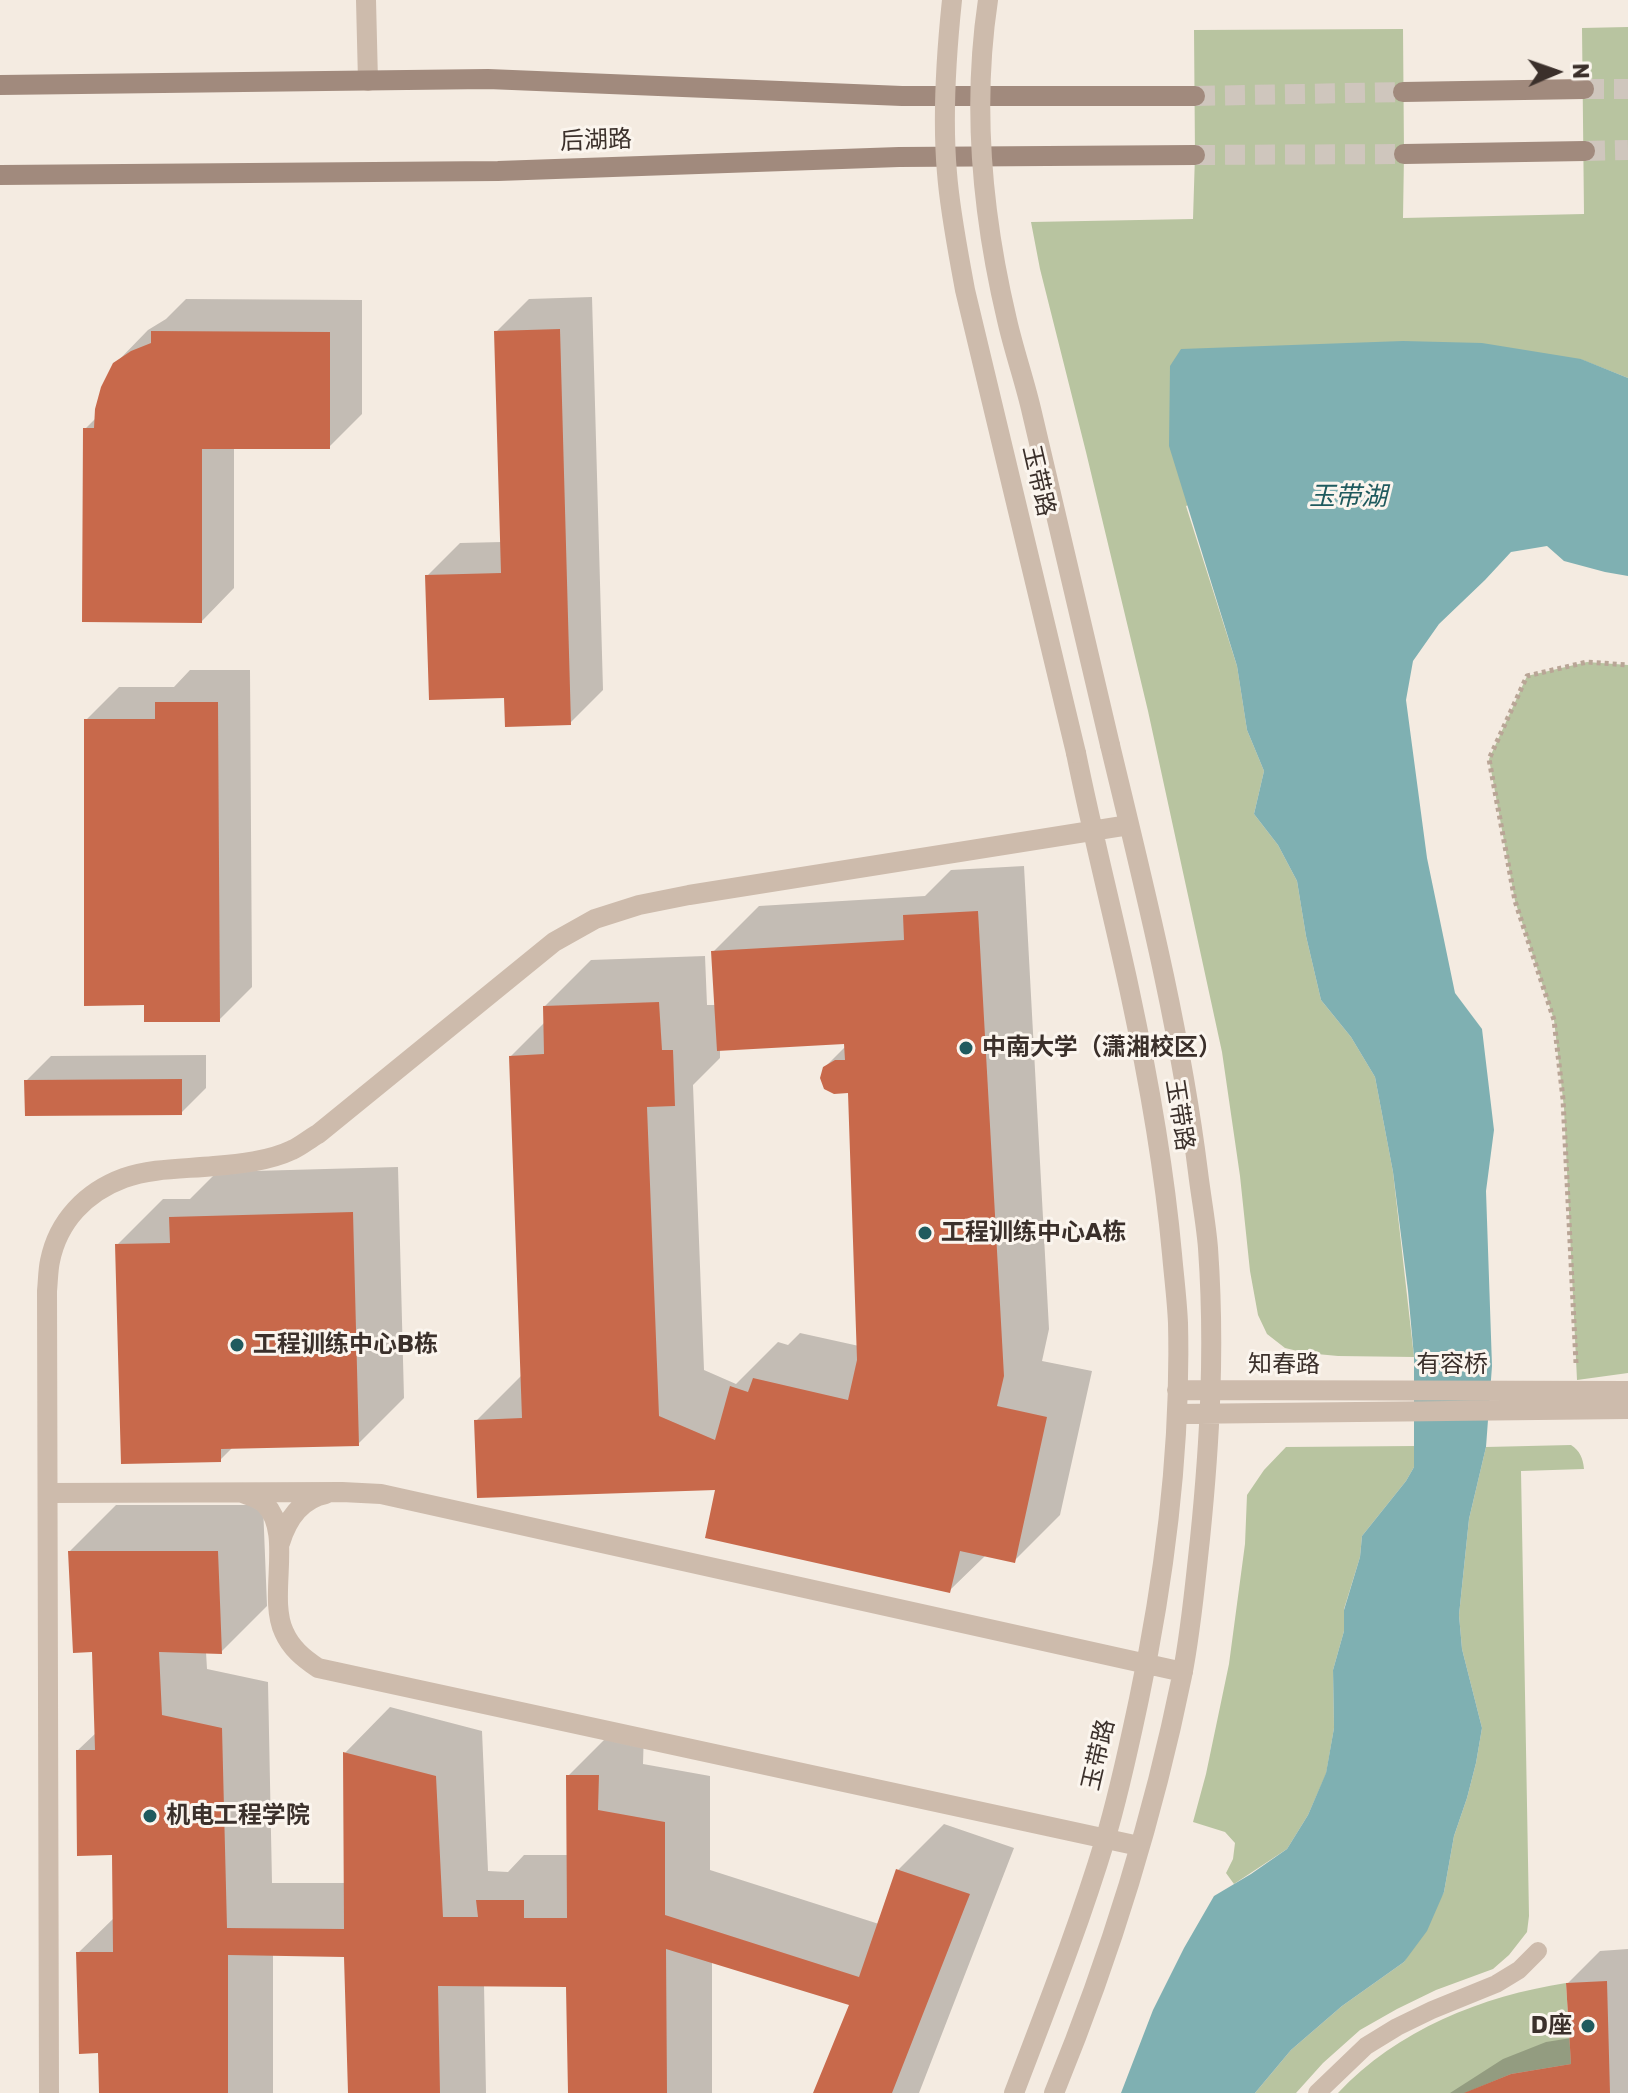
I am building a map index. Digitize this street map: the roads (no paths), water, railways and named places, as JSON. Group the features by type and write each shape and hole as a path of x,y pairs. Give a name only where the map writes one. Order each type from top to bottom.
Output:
{"main road":[{"path":"0,85 488,79 902,96 1195,96"},
{"path":"1403,92 1584,89"},
{"path":"1404,154 1585,151"},
{"name":"后湖路","path":"0,175 498,171 899,157 1195,155"}],"street":[{"path":"366,0 368,81"},
{"name":"玉带路","path":"952,0 946,94 947,171 952,217 965,290 1129,986 1151,1094 1168,1214 1178,1320 1172,1490 1146,1665 1106,1839 1014,2093"},
{"path":"988,0 979,85 980,136 995,261 1173,1019 1192,1125 1208,1245 1213,1336 1208,1461 1183,1672 1159,1781 1122,1902 1054,2093"},
{"path":"49,2093 47,1291 50,1260 60,1231 75,1208 98,1191 124,1178 153,1171 232,1165 290,1151 318,1134 554,942 595,919 639,905 741,885 1129,825"},
{"name":"知春路","path":"1177,1390 1391,1391"},
{"name":"有容桥","path":"1391,1391 1512,1400"},
{"path":"1177,1414 1391,1412 1577,1391 1628,1391"},
{"path":"1512,1400 1628,1409"},
{"path":"239,1492 265,1504 272,1515 278,1547 277,1610 283,1630 290,1645 318,1668 1139,1846"},
{"path":"49,1493 342,1492 400,1498 1183,1672"},
{"path":"278,1547 284,1530 298,1510 317,1496 342,1492"}],"lane":[{"path":"1317,2093 1366,2046 1432,2010 1496,1984 1519,1970 1538,1951"}],"water":[{"name":"玉带湖","path":"1403,341 1482,343 1581,359 1628,378 1628,576 1564,561 1547,546 1511,552 1439,624 1413,661 1406,700 1427,858 1455,993 1482,1029 1494,1130 1486,1191 1492,1366 1486,1447 1469,1519 1459,1615 1462,1649 1482,1728 1467,1798 1454,1836 1444,1892 1427,1931 1404,1962 1342,2006 1291,2050 1255,2093 1121,2093 1153,2010 1214,1896 1287,1849 1308,1815 1326,1773 1334,1728 1333,1670 1344,1631 1344,1610 1360,1557 1362,1536 1414,1467 1414,1357 1408,1291 1393,1172 1375,1077 1351,1037 1321,1000 1297,881 1278,845 1254,814 1264,771 1247,730 1237,666 1169,446 1170,366 1181,349"}],"tunnel":[{"path":"1584,89 1628,89"},
{"path":"1195,96 1403,92"},
{"path":"1585,151 1628,150"},
{"path":"1195,155 1404,154"}],"place":[{"name":"中南大学（潇湘校区）","path":"966,1048"},
{"name":"工程训练中心A栋","path":"925,1233"},
{"name":"工程训练中心B栋","path":"237,1345"},
{"name":"机电工程学院","path":"150,1816"},
{"name":"D座","path":"1588,2026"}]}
